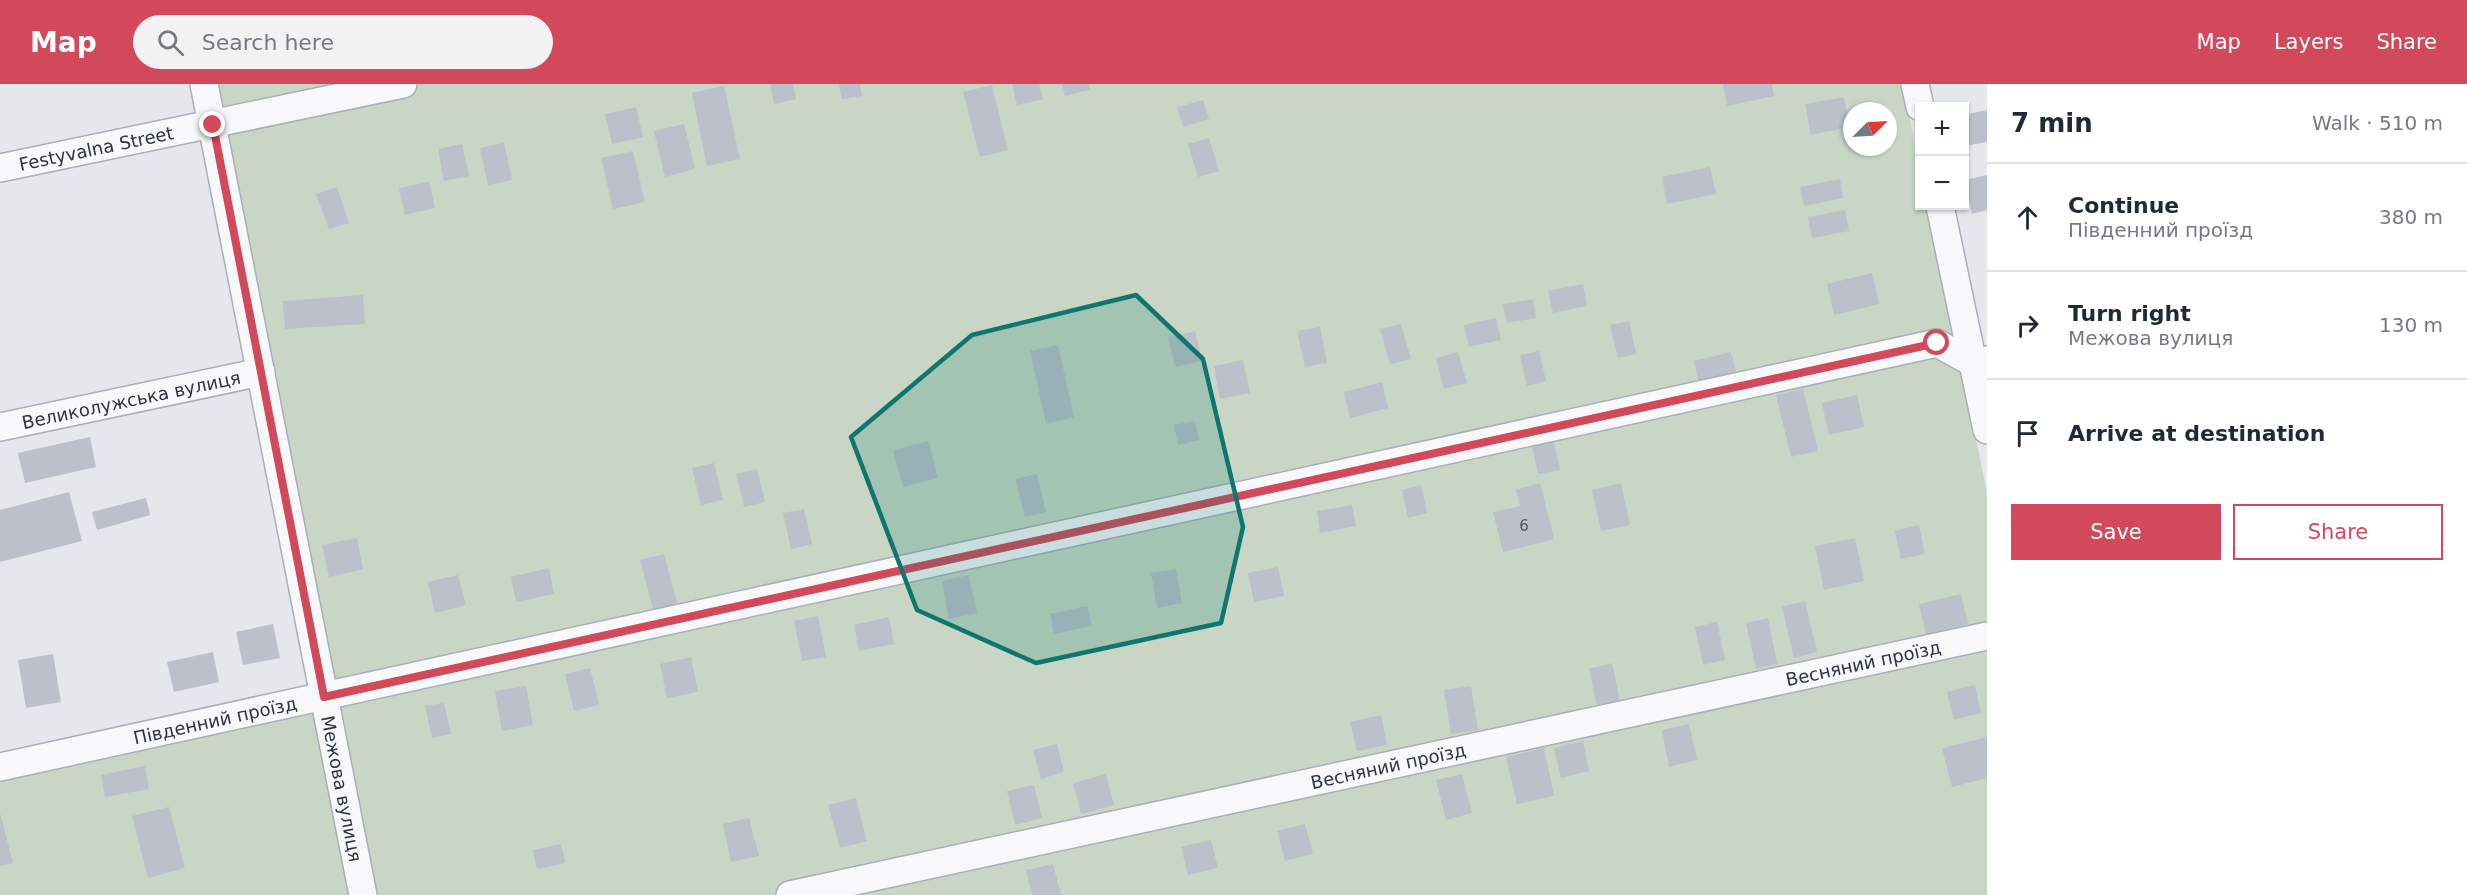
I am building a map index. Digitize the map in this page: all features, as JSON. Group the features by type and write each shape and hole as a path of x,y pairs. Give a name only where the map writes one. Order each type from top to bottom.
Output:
{"street":[{"name":"Межова вулиця","path":"204,84 363,895"},
{"name":"Festyvalna Street","path":"0,168 403,84"},
{"path":"1915,84 1919,102"},
{"path":"1941,210 1980,361 1987,430"},
{"name":"Південний проїзд","path":"0,767 1937,343 1980,361"},
{"name":"Великолужська вулиця","path":"0,427 261,372"},
{"name":"Весняний проїзд","path":"790,895 1987,636"}],"highlighted area":[{"path":"1136,295 1203,359 1243,527 1221,623 1036,663 917,610 851,437 972,335"}],"green space":[{"path":"204,84 1903,84 1915,146 1915,210 1929,210 1987,493 1987,895 0,895 0,767 324,697"}],"building":[{"path":"770,84 793,84 796,99 774,104"},
{"path":"839,84 860,84 862,96 842,99"},
{"path":"1012,84 1039,84 1043,99 1017,105"},
{"path":"1062,84 1088,84 1090,90 1065,96"},
{"path":"1723,84 1772,84 1774,96 1727,106"},
{"path":"992,85 1008,150 980,157 963,92"},
{"path":"724,86 740,159 707,166 692,93"},
{"path":"1844,97 1843,128 1811,135 1805,104"},
{"path":"1203,100 1209,119 1183,127 1177,107"},
{"path":"636,107 643,137 612,144 605,114"},
{"path":"1987,110 1987,142 1969,145 1969,114"},
{"path":"684,124 695,169 665,177 654,131"},
{"path":"1209,138 1219,171 1198,177 1188,144"},
{"path":"504,143 512,180 488,185 480,148"},
{"path":"462,144 469,176 444,181 438,149"},
{"path":"633,151 645,202 613,209 601,158"},
{"path":"1710,167 1716,194 1667,204 1662,177"},
{"path":"1987,175 1987,210 1972,214 1969,179"},
{"path":"1840,179 1843,198 1804,206 1800,187"},
{"path":"429,182 435,208 405,215 399,188"},
{"path":"337,187 349,223 329,229 316,194"},
{"path":"1845,210 1849,231 1812,238 1808,217"},
{"path":"1872,273 1879,304 1834,315 1827,284"},
{"path":"1583,284 1587,306 1553,313 1548,291"},
{"path":"363,295 365,324 285,329 283,301"},
{"path":"1533,299 1536,318 1507,323 1503,304"},
{"path":"1496,318 1501,340 1469,347 1464,325"},
{"path":"1629,321 1636,354 1618,358 1610,325"},
{"path":"1401,324 1411,359 1390,364 1380,329"},
{"path":"1320,327 1327,363 1305,367 1297,331"},
{"path":"1195,331 1202,361 1175,367 1168,337"},
{"path":"1058,345 1074,417 1046,424 1030,351"},
{"path":"1539,351 1546,381 1527,386 1520,355"},
{"path":"1458,352 1467,383 1444,389 1436,358"},
{"path":"1731,352 1736,373 1699,382 1694,361"},
{"path":"1243,360 1250,393 1220,399 1214,366"},
{"path":"1382,382 1388,408 1350,418 1344,392"},
{"path":"1803,389 1818,451 1791,457 1776,395"},
{"path":"1857,395 1864,427 1829,435 1822,403"},
{"path":"1195,421 1199,440 1178,445 1174,425"},
{"path":"1552,435 1560,470 1538,474 1531,440"},
{"path":"90,437 96,467 25,483 18,453"},
{"path":"929,441 938,478 903,487 893,450"},
{"path":"714,463 723,500 701,505 692,468"},
{"path":"757,469 765,502 744,507 736,474"},
{"path":"1037,474 1046,512 1025,517 1015,479"},
{"path":"1540,483 1554,539 1503,552 1493,512 1520,506 1516,490"},
{"path":"1621,483 1630,525 1601,531 1592,490"},
{"path":"1421,485 1427,513 1408,518 1402,490"},
{"path":"69,492 82,541 0,562 0,510"},
{"path":"146,498 150,515 97,530 92,512"},
{"path":"1352,505 1356,526 1320,533 1317,511"},
{"path":"804,509 812,544 791,549 783,513"},
{"path":"1919,525 1925,554 1901,559 1895,531"},
{"path":"357,538 363,569 329,577 322,545"},
{"path":"1855,538 1864,581 1824,590 1815,546"},
{"path":"664,554 678,606 654,612 640,560"},
{"path":"1278,567 1284,596 1254,602 1248,573"},
{"path":"549,568 554,594 516,602 511,577"},
{"path":"1176,569 1182,603 1157,608 1151,573"},
{"path":"458,575 466,605 435,613 428,582"},
{"path":"969,575 977,613 949,619 942,581"},
{"path":"1961,594 1968,624 1926,634 1919,604"},
{"path":"1805,601 1817,652 1794,658 1782,607"},
{"path":"1087,606 1092,626 1054,634 1050,614"},
{"path":"818,616 826,657 802,661 794,621"},
{"path":"889,617 894,644 859,651 854,625"},
{"path":"1768,618 1777,664 1756,669 1746,623"},
{"path":"1717,622 1725,660 1703,665 1695,627"},
{"path":"273,624 280,658 243,665 236,632"},
{"path":"213,652 219,682 174,692 167,662"},
{"path":"53,654 61,702 26,708 18,660"},
{"path":"691,657 698,692 667,698 660,664"},
{"path":"1612,663 1620,701 1597,706 1589,669"},
{"path":"590,668 599,705 574,711 565,674"},
{"path":"1975,685 1981,713 1954,720 1947,692"},
{"path":"526,686 533,725 502,731 495,691"},
{"path":"1471,686 1478,730 1451,734 1444,690"},
{"path":"444,703 451,734 432,738 425,706"},
{"path":"1381,715 1387,745 1357,751 1350,722"},
{"path":"1689,724 1697,760 1669,767 1662,730"},
{"path":"1987,737 1987,778 1952,787 1942,748"},
{"path":"1583,741 1589,771 1561,778 1554,748"},
{"path":"1057,744 1064,772 1041,779 1033,750"},
{"path":"1544,748 1554,796 1517,804 1506,757"},
{"path":"145,766 149,789 105,797 101,775"},
{"path":"1106,774 1114,805 1081,814 1073,783"},
{"path":"1462,774 1472,813 1446,820 1436,780"},
{"path":"1034,785 1042,818 1015,825 1007,791"},
{"path":"856,798 867,841 840,848 828,805"},
{"path":"169,807 185,868 148,878 132,816"},
{"path":"0,813 13,863 0,866"},
{"path":"749,818 759,856 731,862 723,824"},
{"path":"1305,824 1313,854 1285,861 1277,831"},
{"path":"1211,840 1218,868 1188,875 1181,847"},
{"path":"561,844 565,863 537,869 533,850"},
{"path":"1053,864 1061,895 1032,895 1026,870"}],"route":[{"path":"213,125 324,697 1937,343"}]}
